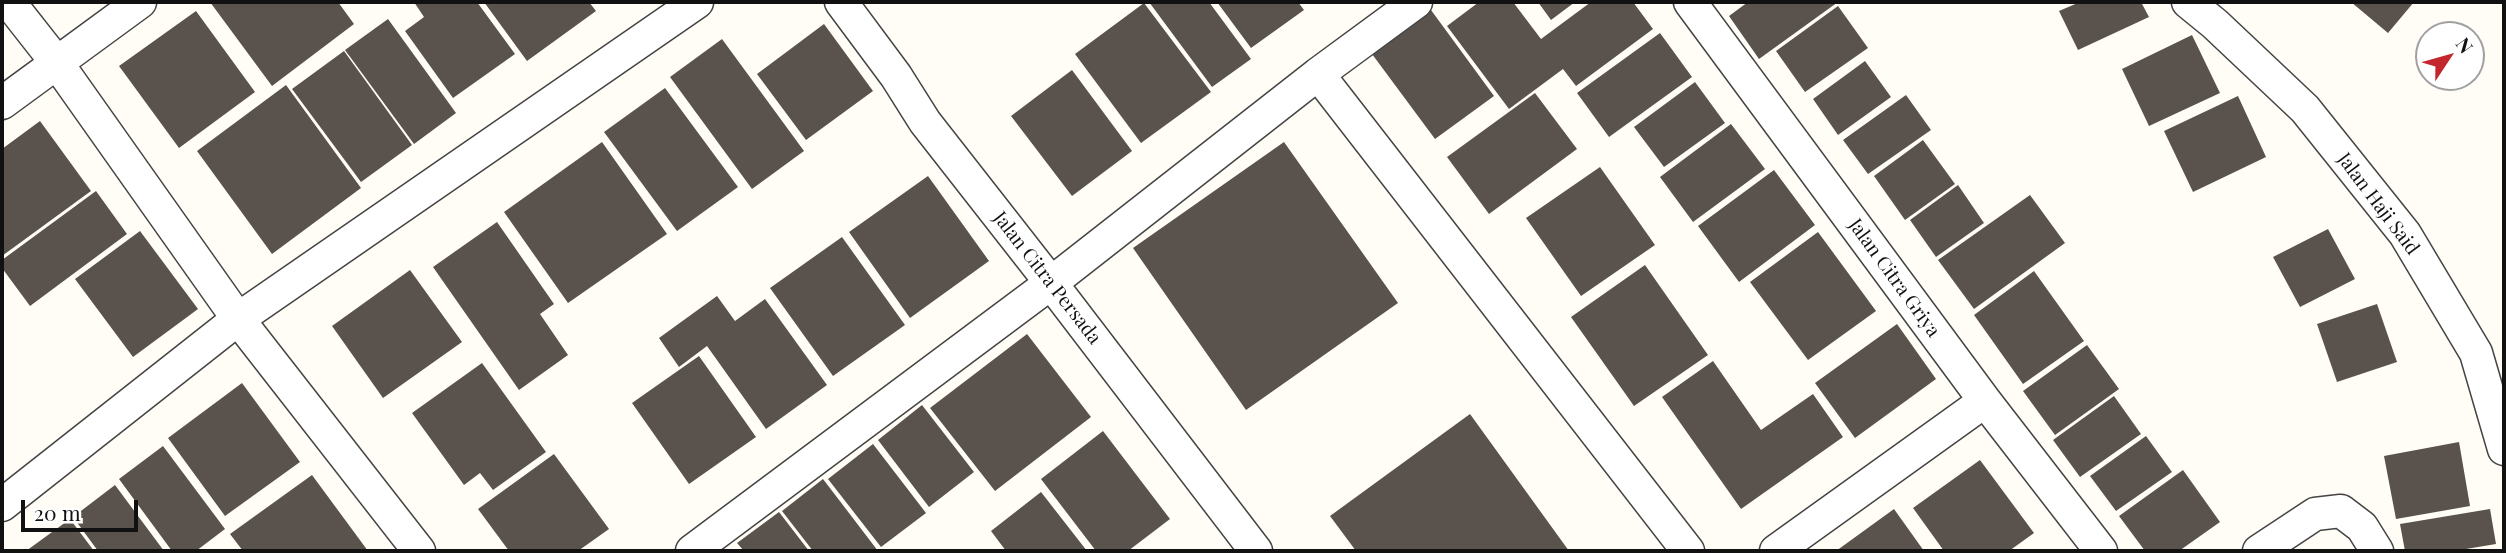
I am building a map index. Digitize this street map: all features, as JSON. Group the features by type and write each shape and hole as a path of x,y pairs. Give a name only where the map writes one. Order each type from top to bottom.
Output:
{"street":[{"path":"9,2 57,63 238,319 419,551"},
{"path":"2,103 139,2"},
{"path":"2,505 238,319 697,2"},
{"name":"Jalan Citra Persada","path":"841,2 925,122 1051,283 1242,546"},
{"path":"692,551 1051,283 1318,74 1416,2"},
{"name":"Jalan Citra Griya","path":"1690,2 1986,401 2101,551"},
{"name":"Jalan Haji Said","path":"2188,2 2305,109 2405,234 2476,353 2504,449"},
{"path":"1318,74 1688,551"},
{"path":"1776,551 1986,401"},
{"path":"2259,551 2315,514 2341,511 2362,527 2377,551"}],"building":[{"path":"210,2 338,2 354,24 272,86"},
{"path":"414,2 477,2 515,54 453,98 405,31 424,17"},
{"path":"484,2 589,2 596,11 527,61"},
{"path":"1149,2 1209,2 1251,59 1212,87"},
{"path":"1217,2 1298,2 1304,10 1251,48"},
{"path":"1479,2 1513,2 1541,39 1591,2 1633,2 1653,29 1576,86 1563,69 1509,109 1447,26"},
{"path":"1538,2 1575,2 1551,20"},
{"path":"1748,2 1838,2 1759,59 1729,16"},
{"path":"2080,2 2141,2 2149,17 2078,50 2059,11"},
{"path":"2351,2 2414,2 2388,33"},
{"path":"1144,3 1211,92 1141,143 1075,54"},
{"path":"1838,6 1868,48 1805,92 1776,51"},
{"path":"1431,10 1494,96 1435,139 1372,54"},
{"path":"196,11 255,92 179,148 119,66"},
{"path":"388,19 456,113 414,144 345,50"},
{"path":"824,24 873,91 806,140 757,74"},
{"path":"1660,33 1692,77 1609,137 1577,93"},
{"path":"2192,35 2220,93 2149,126 2122,69"},
{"path":"722,39 804,151 752,189 670,77"},
{"path":"344,51 412,145 361,182 292,89"},
{"path":"1865,61 1891,97 1838,135 1813,99"},
{"path":"1072,70 1132,151 1072,196 1011,116"},
{"path":"1695,82 1725,123 1664,167 1634,127"},
{"path":"286,85 361,188 272,254 197,151"},
{"path":"665,88 738,187 677,231 604,132"},
{"path":"1535,93 1577,149 1489,214 1447,157"},
{"path":"1906,95 1931,130 1868,174 1843,140"},
{"path":"2238,96 2266,157 2193,192 2164,131"},
{"path":"40,121 91,191 2,256 2,149"},
{"path":"1731,124 1765,169 1693,222 1660,177"},
{"path":"1923,140 1955,184 1905,220 1874,176"},
{"path":"602,142 667,234 568,303 504,212"},
{"path":"1284,142 1398,303 1246,410 1133,248"},
{"path":"1600,167 1655,245 1581,296 1526,218"},
{"path":"1774,170 1815,225 1739,282 1698,226"},
{"path":"928,176 989,261 910,318 849,232"},
{"path":"1958,185 1984,223 1936,257 1910,220"},
{"path":"96,191 127,234 30,306 2,268 2,260"},
{"path":"2030,195 2065,243 1974,309 1938,260"},
{"path":"497,222 554,304 540,314 568,355 519,390 433,267"},
{"path":"2328,229 2355,279 2300,307 2273,257"},
{"path":"140,231 198,309 133,357 75,279"},
{"path":"1818,232 1876,311 1808,360 1750,282"},
{"path":"842,237 905,325 833,376 770,288"},
{"path":"1645,265 1708,355 1634,406 1571,317"},
{"path":"410,270 462,342 383,398 332,326"},
{"path":"2034,271 2084,341 2023,384 1974,315"},
{"path":"717,296 735,321 765,299 827,385 766,429 707,346 679,367 659,338"},
{"path":"2377,304 2397,362 2337,382 2317,324"},
{"path":"1897,324 1936,379 1855,438 1815,383"},
{"path":"1027,334 1091,417 995,491 930,408"},
{"path":"2087,345 2119,389 2055,435 2023,391"},
{"path":"699,356 756,437 689,484 632,403"},
{"path":"1713,361 1761,430 1813,394 1843,437 1741,509 1662,397"},
{"path":"482,363 546,452 493,490 480,473 464,485 412,413"},
{"path":"242,383 300,462 225,516 168,438"},
{"path":"2114,396 2141,434 2080,477 2053,440"},
{"path":"922,405 974,472 929,507 878,440"},
{"path":"1470,414 1569,551 1356,551 1330,516"},
{"path":"1103,431 1170,519 1128,551 1096,551 1041,479"},
{"path":"2146,436 2172,472 2116,511 2090,476"},
{"path":"2459,442 2470,506 2396,519 2384,456"},
{"path":"873,444 926,513 881,547 828,479"},
{"path":"163,446 225,529 196,551 172,551 119,479"},
{"path":"554,454 609,529 578,551 509,551 478,509"},
{"path":"1980,460 2034,533 2009,551 1944,551 1913,508"},
{"path":"2183,470 2220,522 2179,551 2145,551 2119,516"},
{"path":"312,475 368,551 243,551 230,534"},
{"path":"823,479 878,551 813,551 782,511"},
{"path":"115,485 164,551 98,551 73,517"},
{"path":"1041,492 1087,551 1006,551 991,531"},
{"path":"1894,509 1924,551 1836,551"},
{"path":"2490,509 2496,544 2454,551 2405,551 2400,524"},
{"path":"779,512 809,551 744,551 737,543"},
{"path":"70,519 94,551 26,551"}]}
